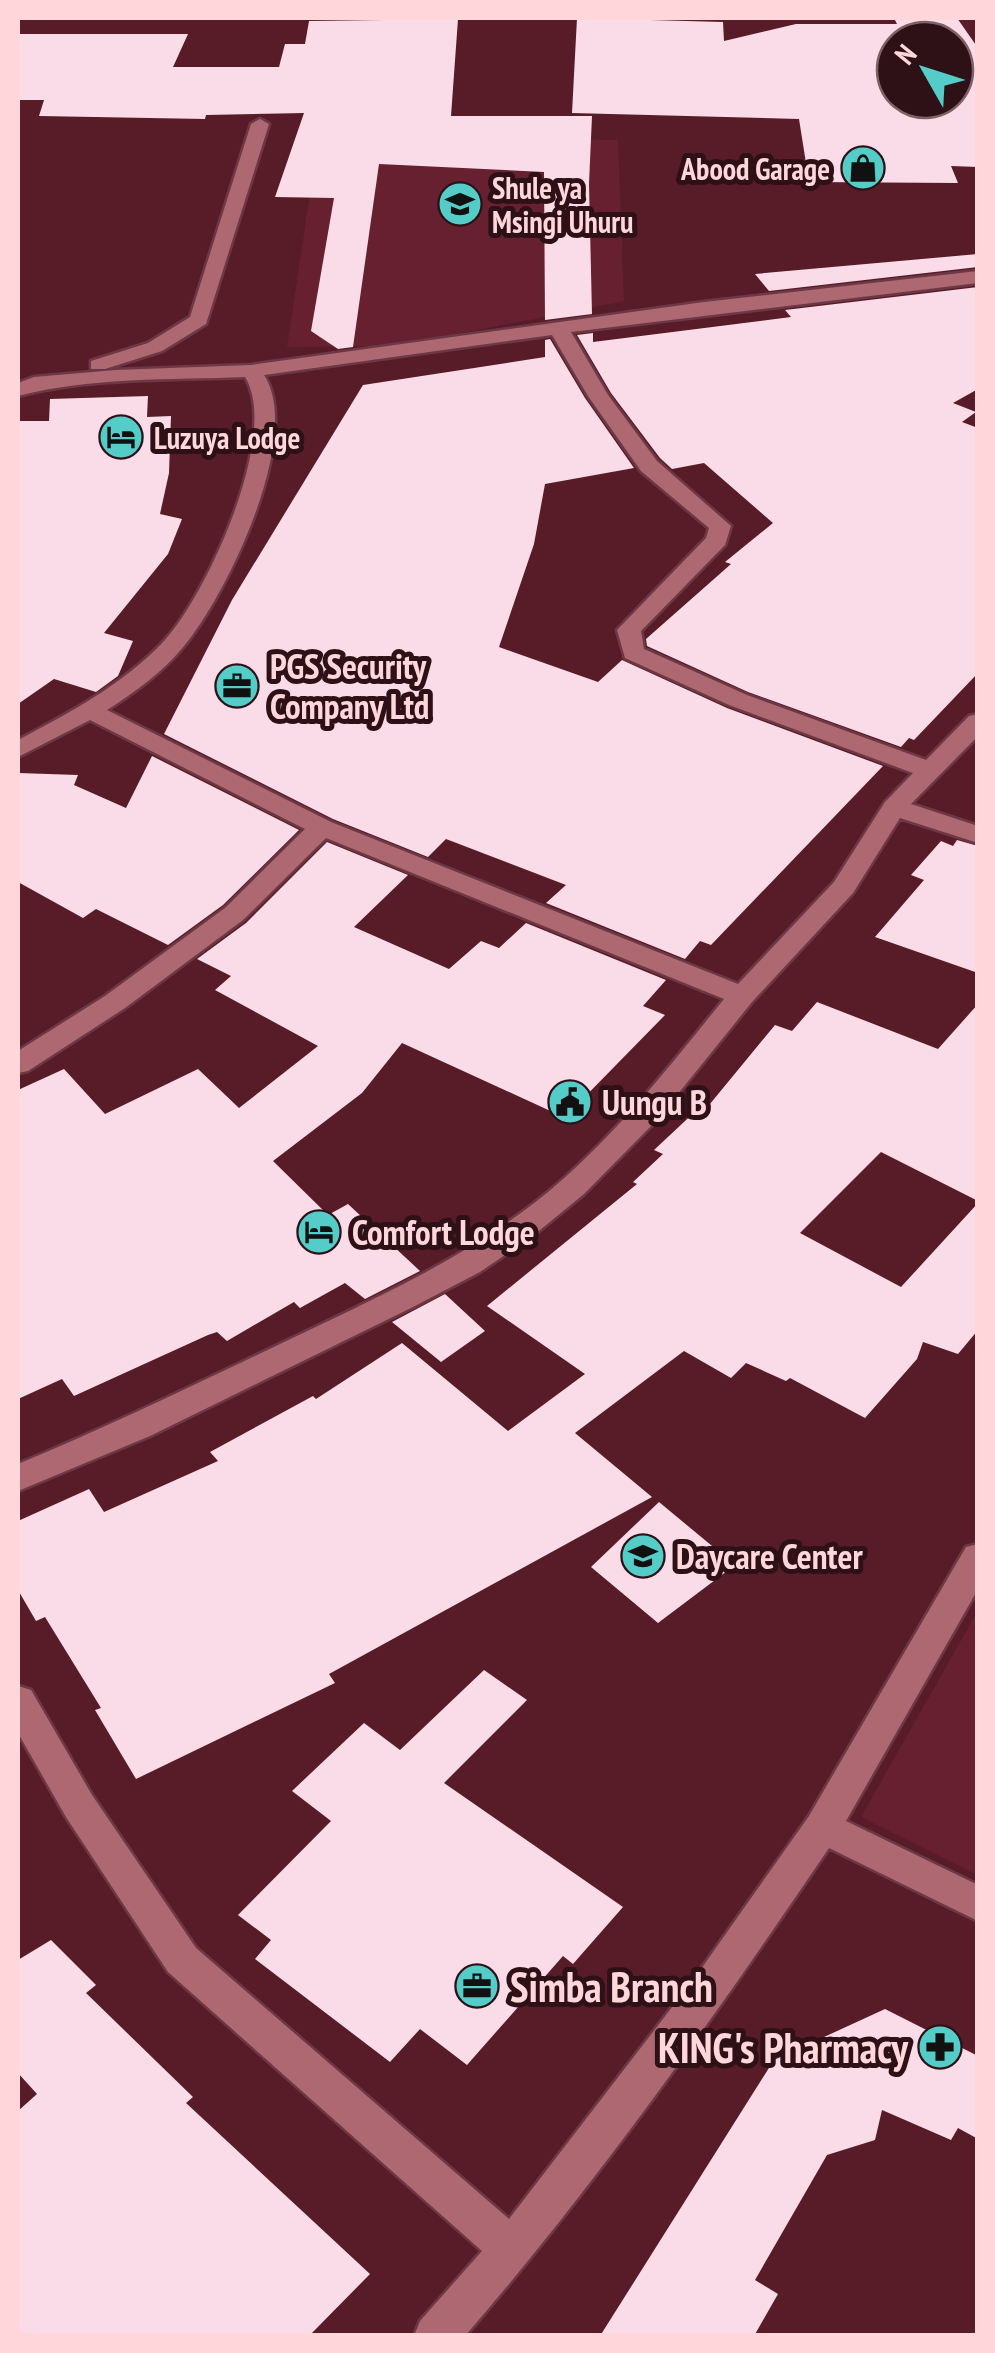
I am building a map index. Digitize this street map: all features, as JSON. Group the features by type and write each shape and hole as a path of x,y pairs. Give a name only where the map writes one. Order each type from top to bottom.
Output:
{"street":[{"path":"26,387 155,347 199,320 260,124"},
{"path":"26,387 251,371 704,308 978,277"},
{"path":"560,331 598,396 650,466 720,526 716,540 628,630 633,653 738,700 929,770"},
{"path":"18,750 90,710 174,645 212,587 248,498 264,422 265,395 251,371"},
{"path":"90,710 322,826 742,996"},
{"path":"18,1478 138,1427 469,1264 573,1187 646,1114 742,996 844,888 894,807 978,721"},
{"path":"894,807 978,835"},
{"path":"18,1064 115,1002 234,914 322,826"},
{"path":"436,2336 512,2249 710,1990 822,1827 978,1557"},
{"path":"18,1701 79,1806 182,1960 512,2249"},
{"path":"822,1827 978,1904"}],"shaded area":[{"path":"319,134 618,140 624,301 396,346 287,347"},
{"path":"977,1612 978,1875 861,1817"}],"building":[{"path":"577,18 723,22 724,41 796,24 875,24 875,120 975,120 975,44 978,48 978,167 951,166 958,183 809,182 799,119 572,113"},
{"path":"894,18 957,18 958,20"},
{"path":"458,19 451,116 592,116 592,314 545,320 544,172 379,164 353,347 338,349 311,331 334,198 275,197 304,113 206,115 205,119 39,116 44,100 18,100 18,34 188,34 173,67 279,67 285,44 305,44 309,21"},
{"path":"978,254 978,267 769,291 755,274"},
{"path":"978,287 978,389 953,403 976,412 962,422 978,428 978,673 914,740 909,738 901,747 748,692 647,646 646,639 731,564 725,562 773,523 704,463 672,469 660,458 611,393 577,335 593,333 593,342 791,317 785,310"},
{"path":"550,339 634,468 545,484 534,544 499,647 598,682 622,660 727,708 883,766 711,945 700,941 685,959 546,903 566,885 446,839 428,857 333,819 164,734 232,600 363,385 545,357 545,340"},
{"path":"148,396 147,417 171,416 169,473 160,514 182,519 168,554 104,633 133,641 118,676 96,692 54,679 18,704 18,421 49,421 50,399"},
{"path":"152,756 299,830 223,905 168,945 96,909 83,918 18,882 18,773 78,775 74,785 126,808"},
{"path":"957,840 978,846 978,973 875,937 924,880 911,875 941,841 953,846"},
{"path":"327,842 408,875 354,927 449,969 481,941 499,948 526,923 666,980 643,1006 665,1015 570,1112 563,1109 557,1114 402,1043 362,1093 273,1161 328,1215 348,1204 420,1271 365,1299 345,1283 300,1308 294,1302 227,1341 217,1332 208,1335 74,1396 62,1379 18,1399 18,1090 64,1069 105,1114 198,1069 239,1108 318,1046 215,990 231,976 197,959 246,923"},
{"path":"817,1002 938,1049 978,1004 978,1201 881,1152 800,1233 901,1287 978,1203 978,1330 958,1354 923,1342 917,1359 865,1418 790,1378 786,1381 746,1363 731,1378 684,1351 575,1433 652,1497 329,1674 335,1683 136,1779 95,1710 101,1708 45,1617 36,1621 18,1590 18,1521 89,1489 104,1512 218,1461 210,1452 313,1396 316,1399 402,1343 508,1431 585,1374 487,1306 637,1184 633,1182 663,1154 654,1150 700,1107 705,1110 775,1025 792,1031"},
{"path":"445,1294 485,1331 441,1362 392,1322"},
{"path":"659,1502 735,1565 658,1623 591,1567"},
{"path":"484,1670 527,1700 444,1783 623,1907 573,1964 563,1956 467,2065 420,2029 390,2062 255,1959 271,1940 238,1915 331,1821 292,1791 364,1723 400,1750"},
{"path":"51,1940 96,1985 86,1993 193,2097 186,2103 370,2274 309,2336 18,2336 18,2111 37,2094 18,2073 18,1960"},
{"path":"885,2009 978,2056 978,2139 958,2128 951,2140 882,2110 875,2140 827,2155 755,2280 778,2294 754,2336 600,2336 774,2060"}],"place":[{"name":"Abood Garage","path":"863,168"},
{"name":"Shule ya Msingi Uhuru","path":"460,204"},
{"name":"Luzuya Lodge","path":"121,437"},
{"name":"PGS Security Company Ltd","path":"237,686"},
{"name":"Uungu B","path":"570,1102"},
{"name":"Comfort Lodge","path":"319,1232"},
{"name":"Daycare Center","path":"643,1556"},
{"name":"Simba Branch","path":"477,1986"},
{"name":"KING's Pharmacy","path":"940,2047"}]}
